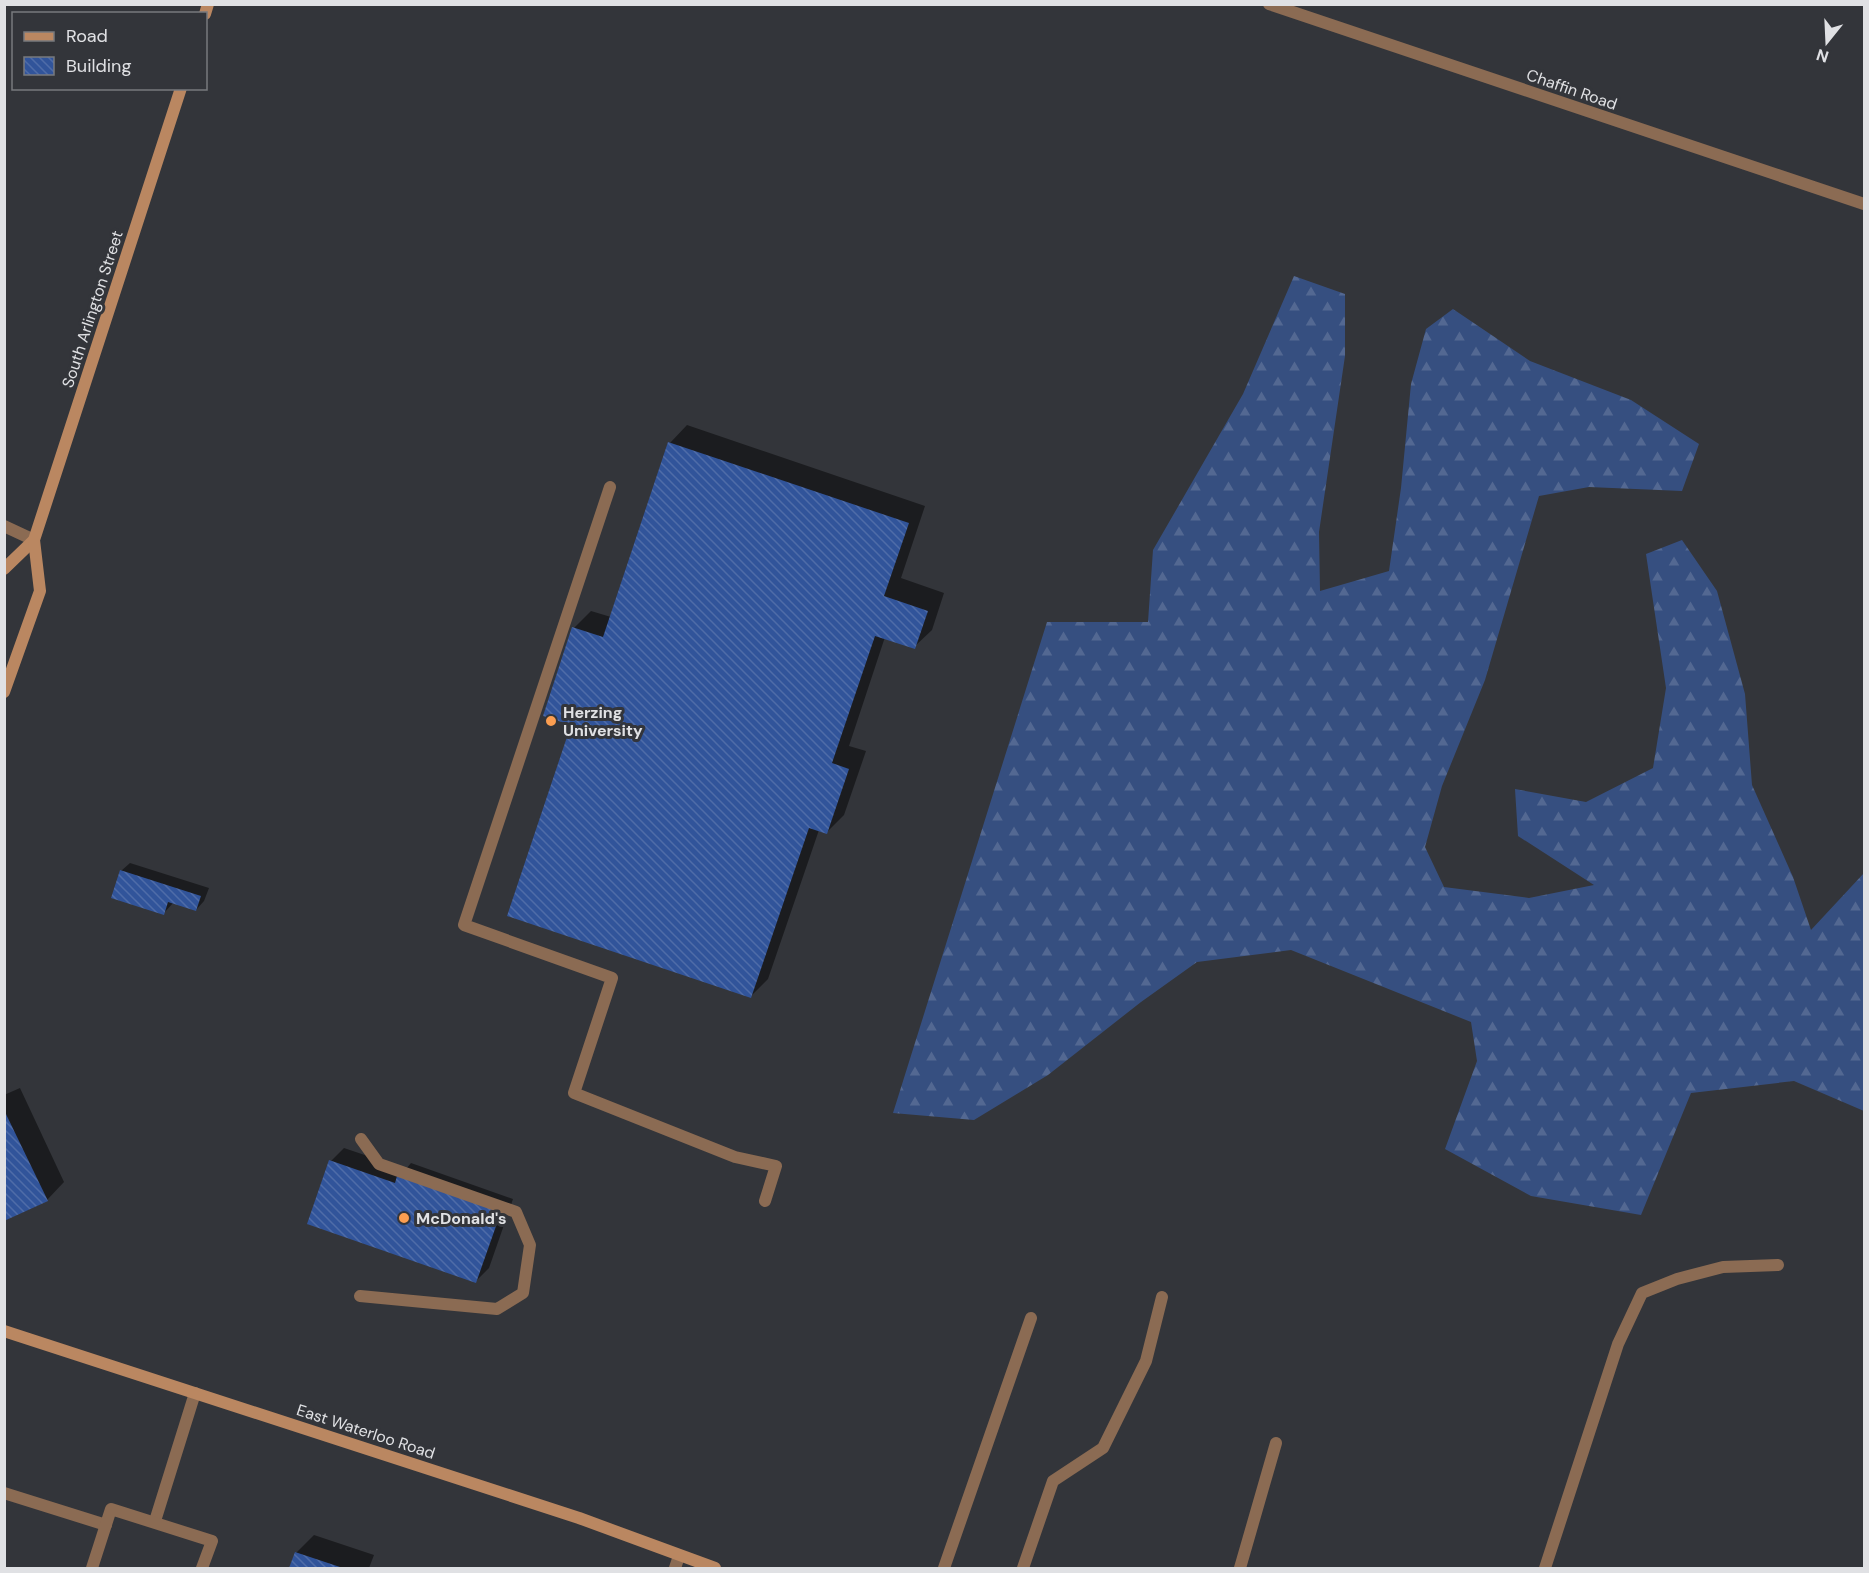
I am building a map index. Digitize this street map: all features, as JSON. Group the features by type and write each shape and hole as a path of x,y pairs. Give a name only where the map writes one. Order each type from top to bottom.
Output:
{"main road":[{"name":"South Arlington Street","path":"4,692 40,591 34,540 180,90"},
{"name":"South Arlington Street","path":"4,569 34,540"},
{"name":"East Waterloo Road","path":"4,1330 579,1518 715,1569"}],"street":[{"name":"Chaffin Road","path":"1269,4 1864,204"},
{"path":"610,487 465,925 612,978 574,1093 735,1157 777,1166 765,1201"},
{"path":"4,526 34,540"},
{"path":"360,1296 497,1309 524,1293 530,1245 516,1212 379,1164 361,1139"},
{"path":"1545,1569 1618,1344 1642,1293 1677,1279 1724,1268 1778,1265"},
{"path":"1023,1569 1053,1480 1103,1448 1146,1361 1162,1297"},
{"path":"944,1569 1031,1318"},
{"path":"155,1521 195,1393"},
{"path":"1240,1569 1276,1443"},
{"path":"4,1492 106,1526"},
{"path":"92,1569 111,1509 155,1521 212,1541 202,1569"},
{"path":"675,1569 679,1556"}],"green space":[{"path":"1294,276 1345,294 1345,356 1319,532 1320,591 1389,571 1401,488 1411,384 1426,329 1453,309 1530,361 1631,400 1699,444 1682,491 1589,487 1539,496 1485,680 1442,786 1425,847 1444,887 1529,898 1594,885 1518,836 1515,789 1586,802 1653,768 1666,688 1646,554 1682,540 1717,591 1745,694 1752,785 1793,877 1811,930 1864,873 1864,1111 1794,1081 1691,1093 1641,1215 1531,1196 1445,1149 1477,1061 1471,1022 1291,950 1197,962 1141,1002 1048,1075 974,1120 893,1113 1047,622 1148,622 1153,550 1243,394"}],"building":[{"path":"668,442 909,523 884,596 928,611 915,649 875,636 832,763 849,769 827,834 809,828 751,998 507,916 571,725 543,716 572,627 603,637"},
{"path":"120,870 201,896 196,911 168,902 164,915 111,898"},
{"path":"4,1110 48,1201 4,1221"},
{"name":"McDonald's","path":"329,1160 395,1183 397,1176 501,1212 476,1283 307,1224"},
{"path":"295,1552 343,1568 289,1568"}],"place":[{"name":"Herzing University","path":"551,721"},
{"name":"McDonald's","path":"404,1218"}]}
